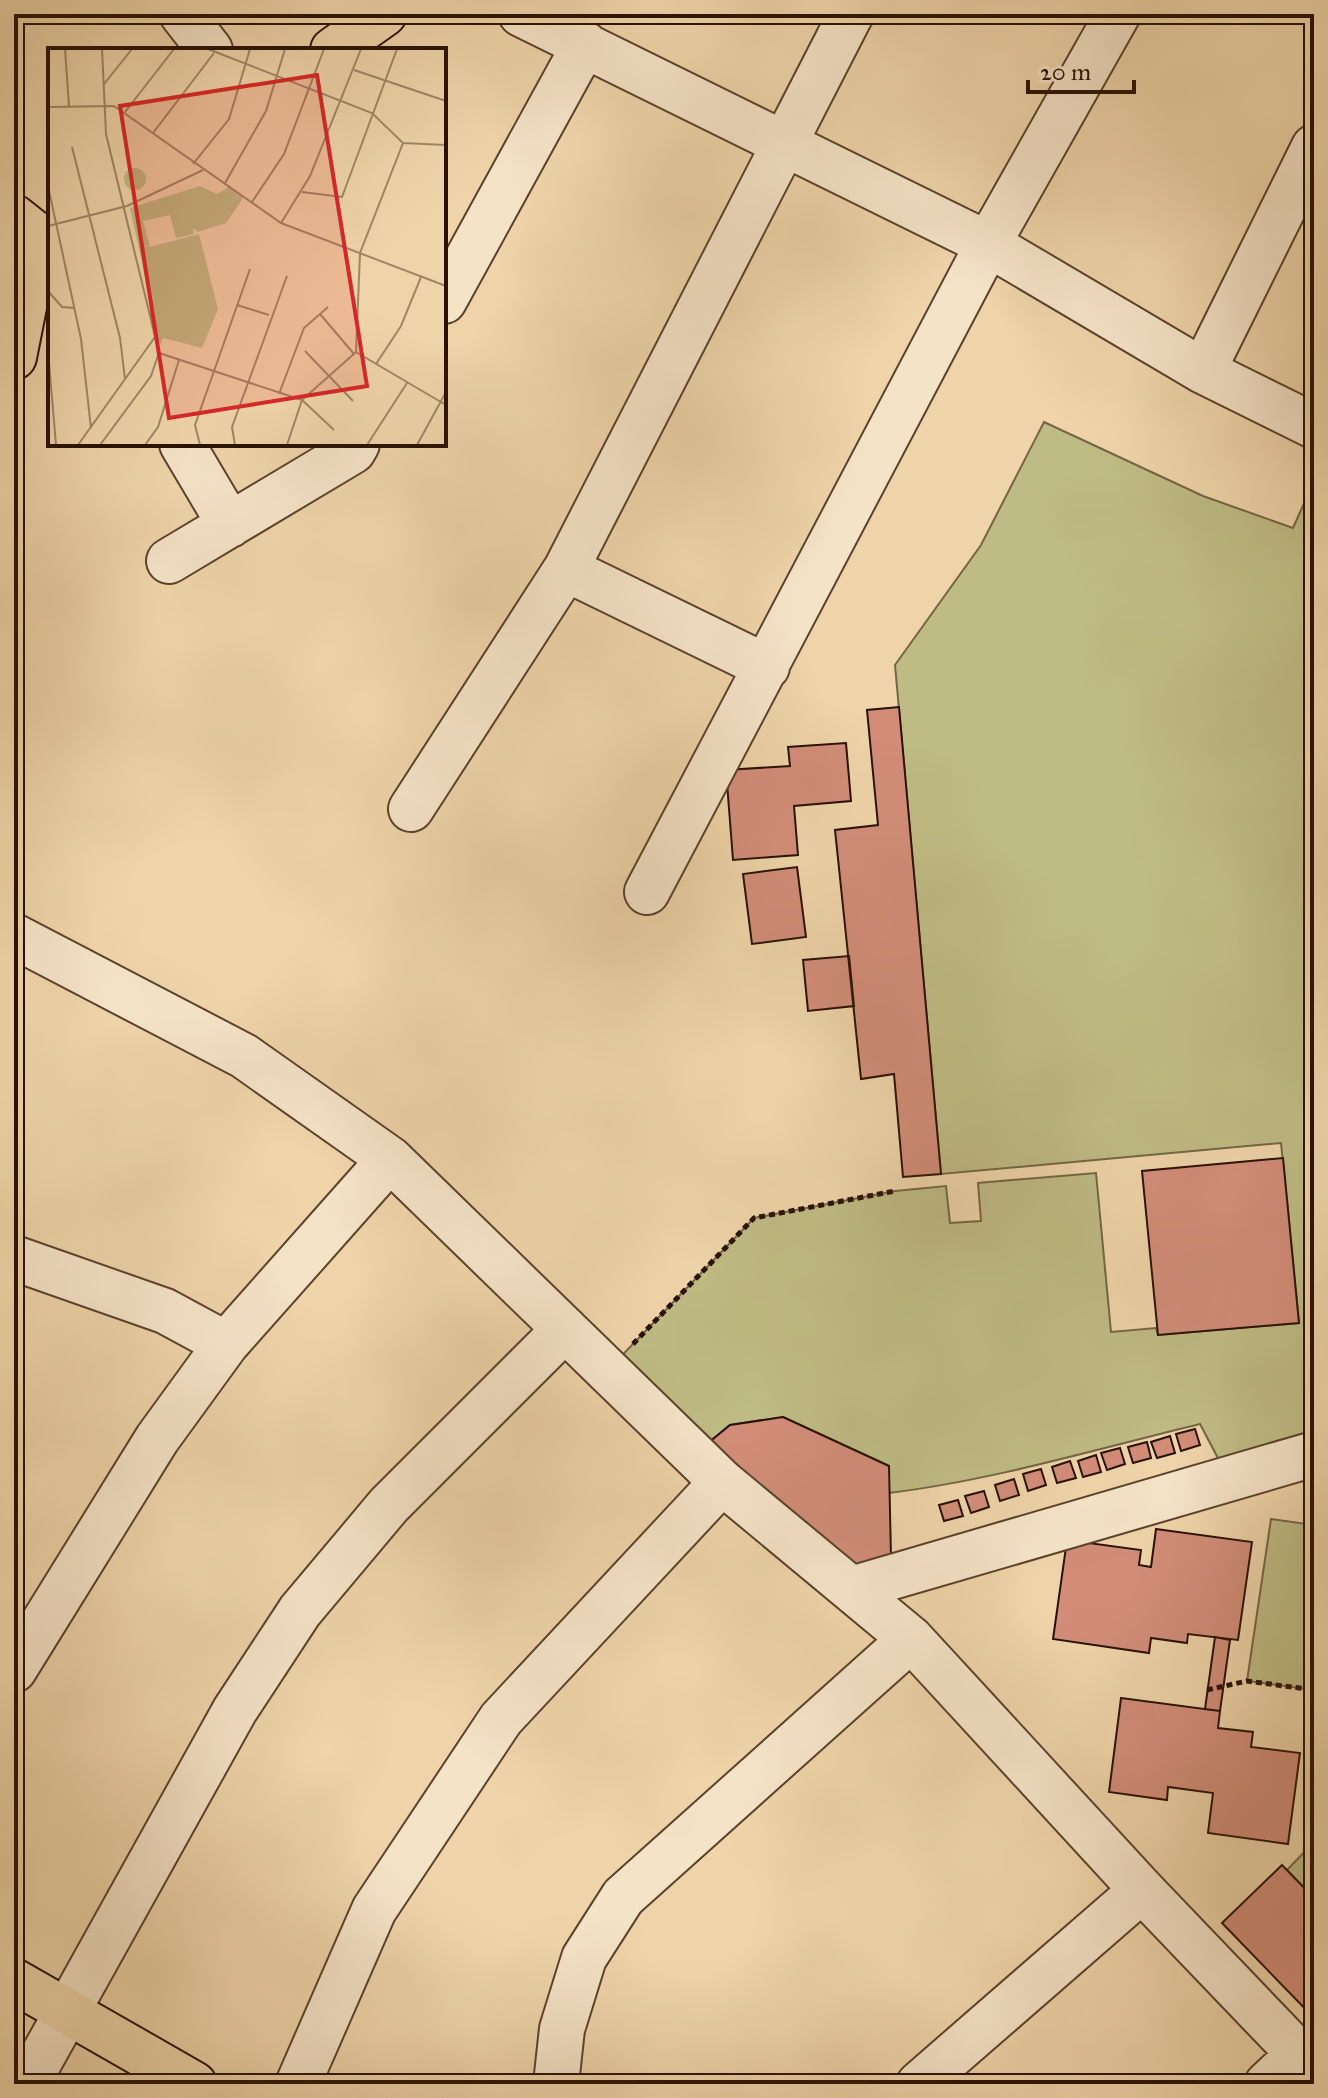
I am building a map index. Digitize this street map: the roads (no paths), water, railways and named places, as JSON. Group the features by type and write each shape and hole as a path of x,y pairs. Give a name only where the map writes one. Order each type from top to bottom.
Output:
{"main road":[{"path":"336,48 384,14"},
{"path":"14,357 34,227"},
{"path":"14,1981 194,2084"}],"street":[{"path":"182,14 208,48"},
{"path":"521,14 988,244 1203,371 1314,426"},
{"path":"411,809 566,569 851,14"},
{"path":"647,892 988,244 1118,14"},
{"path":"446,297 585,44"},
{"path":"1203,371 1314,147"},
{"path":"183,446 230,525"},
{"path":"169,561 353,451 356,446"},
{"path":"566,569 767,667"},
{"path":"14,936 244,1056 390,1159 722,1482 911,1639 1142,1890 1306,2060 1267,2084"},
{"path":"14,1670 157,1439 226,1344 390,1159"},
{"path":"14,1258 165,1311 226,1344"},
{"path":"27,2084 235,1710 300,1611 389,1505 565,1329"},
{"path":"851,1589 1314,1454"},
{"path":"298,2084 374,1910 501,1719 722,1482"},
{"path":"556,2084 562,2029 584,1958 623,1897 911,1639"},
{"path":"919,2084 1142,1890"}]}
